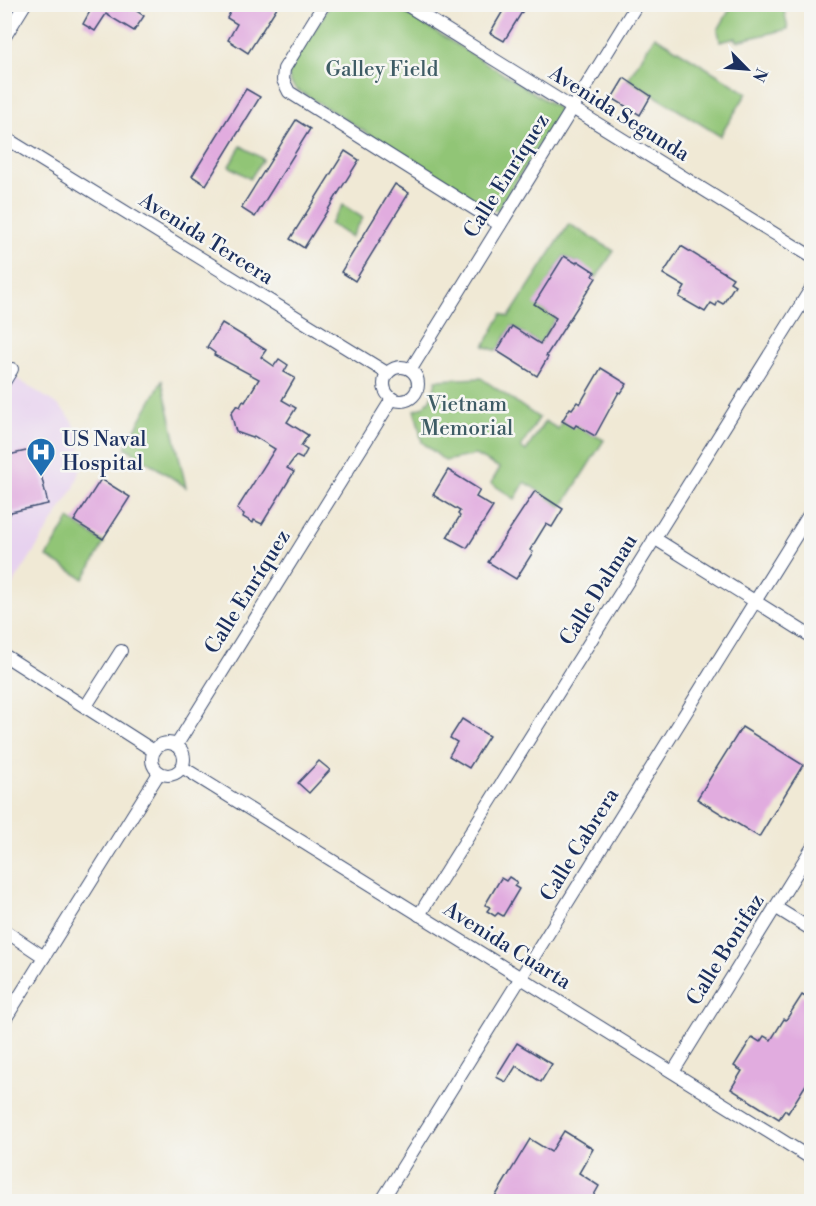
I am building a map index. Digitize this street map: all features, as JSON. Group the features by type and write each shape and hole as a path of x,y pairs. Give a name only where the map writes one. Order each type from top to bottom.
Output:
{"street":[{"path":"4,38 25,4"},
{"path":"324,4 284,69 283,81 289,92 500,225"},
{"name":"Avenida Segunda","path":"405,4 812,256"},
{"name":"Calle Enríquez","path":"411,369 637,4"},
{"name":"Avenida Tercera","path":"4,137 387,374"},
{"name":"Calle Dalmau","path":"419,915 812,287"},
{"path":"396,367 411,369 418,377 416,393 408,400 392,399 385,390 387,374 396,367"},
{"path":"4,382 12,369"},
{"name":"Calle Enríquez","path":"176,746 392,399"},
{"name":"Calle Cabrera","path":"381,1202 812,510"},
{"path":"654,538 812,637"},
{"path":"86,706 121,651"},
{"path":"4,655 154,751"},
{"path":"162,744 176,746 184,758 182,767 169,775 159,773 155,770 152,760 154,751 162,744"},
{"name":"Avenida Cuarta","path":"182,767 812,1159"},
{"path":"6,1017 159,773"},
{"name":"Calle Bonifaz","path":"673,1072 812,848"},
{"path":"775,907 812,930"},
{"path":"8,933 45,957"}],"shaded area":[{"name":"US Naval Hospital","path":"5,371 58,405 70,418 79,434 82,466 74,488 5,597"}],"green space":[{"path":"729,4 783,5 788,29 737,41 736,38 720,42 718,30 730,9"},
{"name":"Galley Field","path":"330,5 393,5 558,108 559,113 498,210 491,210 292,85 289,70"},
{"path":"655,36 747,93 720,136 628,79"},
{"path":"241,146 263,159 250,179 229,166"},
{"path":"343,205 363,218 351,237 330,224"},
{"path":"569,224 614,251 596,278 578,261 576,263 564,256 535,304 556,318 540,344 512,326 497,351 484,346 502,314 509,317"},
{"name":"Vietnam Memorial","path":"481,378 539,418 521,447 526,451 545,421 558,429 562,421 578,421 584,430 604,440 562,507 525,482 515,499 491,483 500,468 475,455 445,461 422,442 415,410 430,400 436,380"},
{"path":"162,381 186,487 125,447"},
{"path":"69,519 104,543 84,579 47,557"}],"building":[{"path":"94,4 126,4 144,16 134,31 106,14 95,31 83,24"},
{"path":"235,4 279,4 248,53 228,40 237,24 227,18"},
{"path":"507,4 527,4 504,41 490,33"},
{"path":"624,78 651,96 640,115 612,98"},
{"path":"246,89 260,97 206,185 192,176"},
{"path":"296,120 310,129 255,217 241,208"},
{"path":"345,151 359,160 304,248 290,239"},
{"path":"395,184 409,193 355,281 341,272"},
{"path":"681,246 733,278 730,282 735,285 723,304 718,301 716,306 711,303 705,312 679,297 685,287 663,274"},
{"path":"564,256 576,263 578,261 595,272 593,276 596,278 546,356 548,357 537,376 497,351 512,326 540,344 556,318 534,304"},
{"path":"222,323 266,350 261,357 274,366 279,359 288,365 284,372 295,378 282,400 296,408 287,422 308,435 301,446 307,450 302,459 296,456 287,468 294,472 262,524 254,520 253,523 243,517 244,514 237,509 275,449 254,436 253,438 236,432 231,413 237,405 240,407 243,401 245,402 259,379 214,355 215,353 207,347"},
{"path":"601,368 627,384 621,393 619,392 595,436 576,425 574,428 562,421 570,408 572,409 577,402 580,404"},
{"path":"35,449 48,504 11,512 4,526 4,456"},
{"path":"448,470 480,490 476,497 493,507 467,548 447,537 460,516 458,514 460,511 433,495"},
{"path":"101,479 130,497 103,539 74,521"},
{"path":"535,491 563,509 552,527 546,524 530,550 533,552 516,579 488,562"},
{"path":"462,719 489,736 469,768 449,756 457,742 450,738"},
{"path":"742,727 803,765 759,837 697,799"},
{"path":"319,761 330,770 309,793 298,783"},
{"path":"509,877 517,882 514,886 519,889 503,916 498,913 495,916 487,911 490,907 485,905 501,878 506,881"},
{"path":"802,995 812,1001 812,1075 788,1113 785,1110 779,1119 731,1089 742,1071 734,1066 752,1037 760,1042 764,1036 771,1040"},
{"path":"517,1043 552,1064 541,1082 516,1066 506,1082 496,1077"},
{"path":"564,1131 593,1149 579,1173 599,1186 590,1202 492,1202 530,1139 551,1152"}],"place":[{"name":"US Naval Hospital","path":"41,478"}]}
